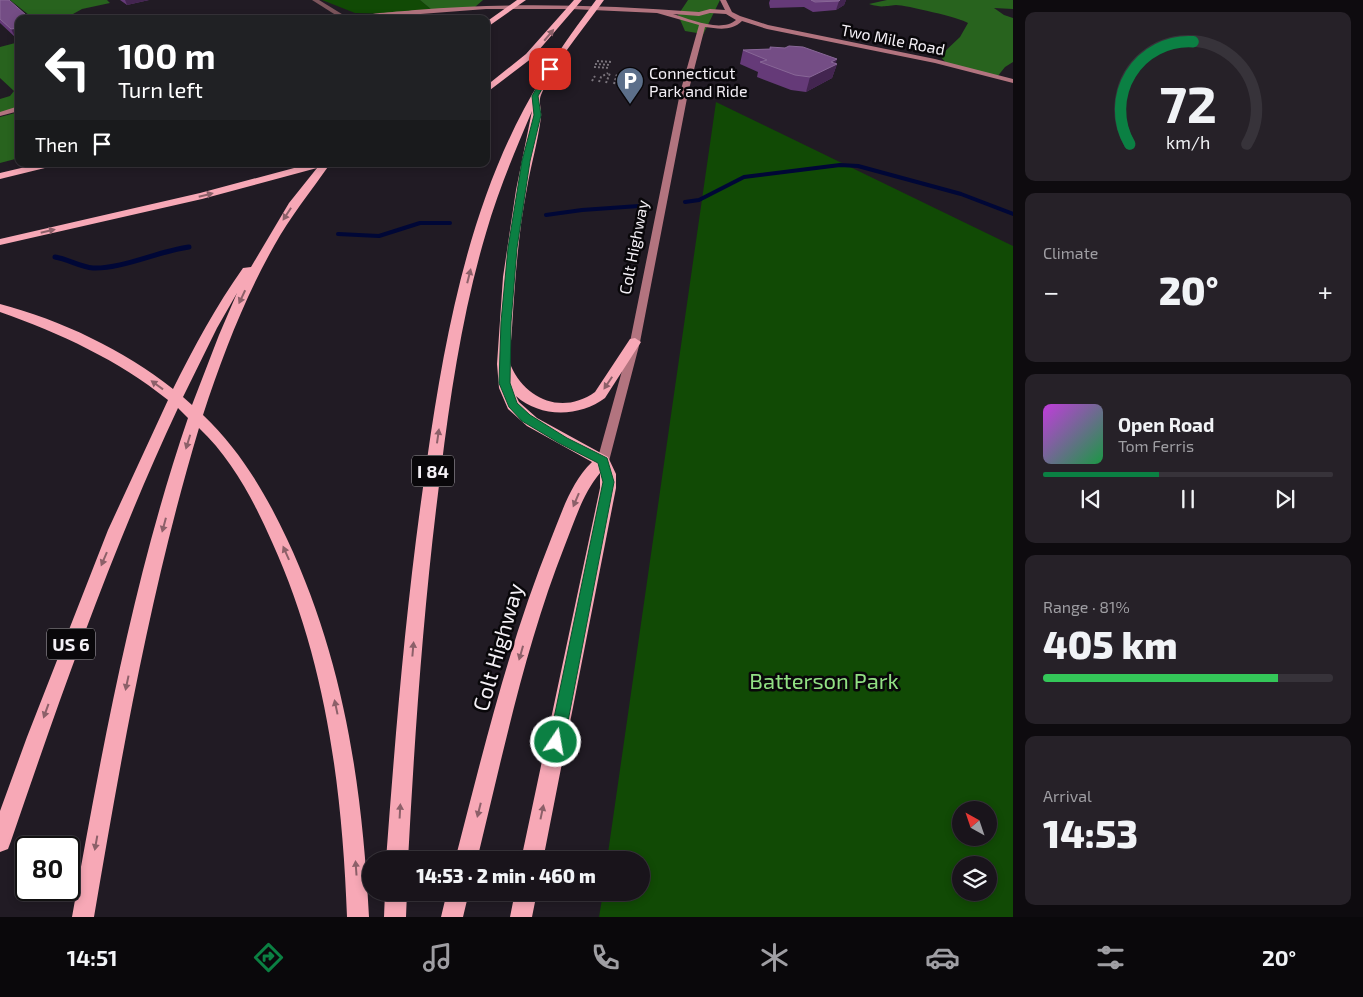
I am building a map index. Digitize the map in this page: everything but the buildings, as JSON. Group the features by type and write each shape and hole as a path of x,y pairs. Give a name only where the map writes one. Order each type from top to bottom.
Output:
{"highway":[{"path":"488,15 511,0"},
{"path":"490,23 522,0"},
{"path":"490,87 529,56 578,0"},
{"name":"I 84","path":"398,851 407,708 432,478 450,361 468,278 488,210 507,156 535,96 564,47 600,0"},
{"path":"535,96 537,115 526,161 512,248 504,364 507,394 521,413 539,427 603,461"},
{"path":"0,176 37,167"},
{"path":"0,242 202,196 309,167"},
{"path":"83,917 135,644 177,478 208,379 234,315 272,238 302,192 322,167"},
{"name":"US 6","path":"0,841 79,623 151,450 222,306 272,238"},
{"path":"0,308 39,321 77,337 145,376 207,427 223,445 255,492 281,541 297,579 312,618 334,696 348,768 357,872 358,917"},
{"path":"504,364 516,386 530,399 551,406 579,405 592,401 600,395 635,342"},
{"name":"Colt Highway","path":"468,851 534,606 583,482 592,470 603,461 608,474 608,488 534,851"},
{"path":"395,917 396,901"},
{"path":"452,917 456,901"},
{"path":"521,917 524,901"}],"main road":[{"path":"710,11 722,0 730,13"},
{"path":"389,15 475,7 531,6 699,14 710,11 730,13"},
{"name":"Two Mile Road","path":"660,12 717,27 767,27"},
{"name":"Two Mile Road","path":"730,13 767,27 935,61 1013,81"},
{"name":"Colt Highway","path":"603,461 635,342 684,93 700,41 701,23 696,16 699,14"},
{"path":"731,27 739,23 739,18"},
{"path":"700,41 717,27"},
{"path":"0,114 15,109"}],"street":[{"path":"315,0 340,15"}],"path":[{"path":"611,65 595,64 611,65"},
{"path":"599,82 601,77 609,73 606,83"},
{"path":"614,84 617,74"},
{"path":"621,84 624,75"},
{"path":"592,81 594,76"}],"green space":[{"path":"10,0 107,0 110,3 82,9 74,15 29,15"},
{"path":"322,0 420,0 432,10 395,14 355,13"},
{"path":"420,0 483,0 475,7 432,10"},
{"path":"688,0 720,0 700,41 697,33 685,31 678,15"},
{"path":"887,0 1013,0 1013,9 994,8 1004,15 1013,18 1013,62 1005,67 997,77 947,64 940,56 960,37 968,23 945,15 910,7 869,4"},
{"path":"15,43 15,109 0,114 0,99 10,96 14,91 0,78 0,47"},
{"name":"Batterson Park","path":"716,102 1013,246 1013,917 599,917 602,901 650,901 650,851 608,851"},
{"path":"15,113 15,159 0,163 0,117"}],"waterway":[{"path":"685,202 699,200 744,177 840,165 858,166 961,194 1013,214"},
{"path":"546,215 582,210 639,206"},
{"path":"338,234 379,236 420,223 450,223"},
{"path":"55,257 79,265 104,268 189,247"}],"place":[{"name":"Connecticut Park and Ride","path":"630,105"}],"route":[{"path":"550,69 535,96 537,103 536,123 526,161 512,248 506,322 505,383 507,394 516,409 526,418 539,427 603,461 608,474 608,488 556,742"}]}
